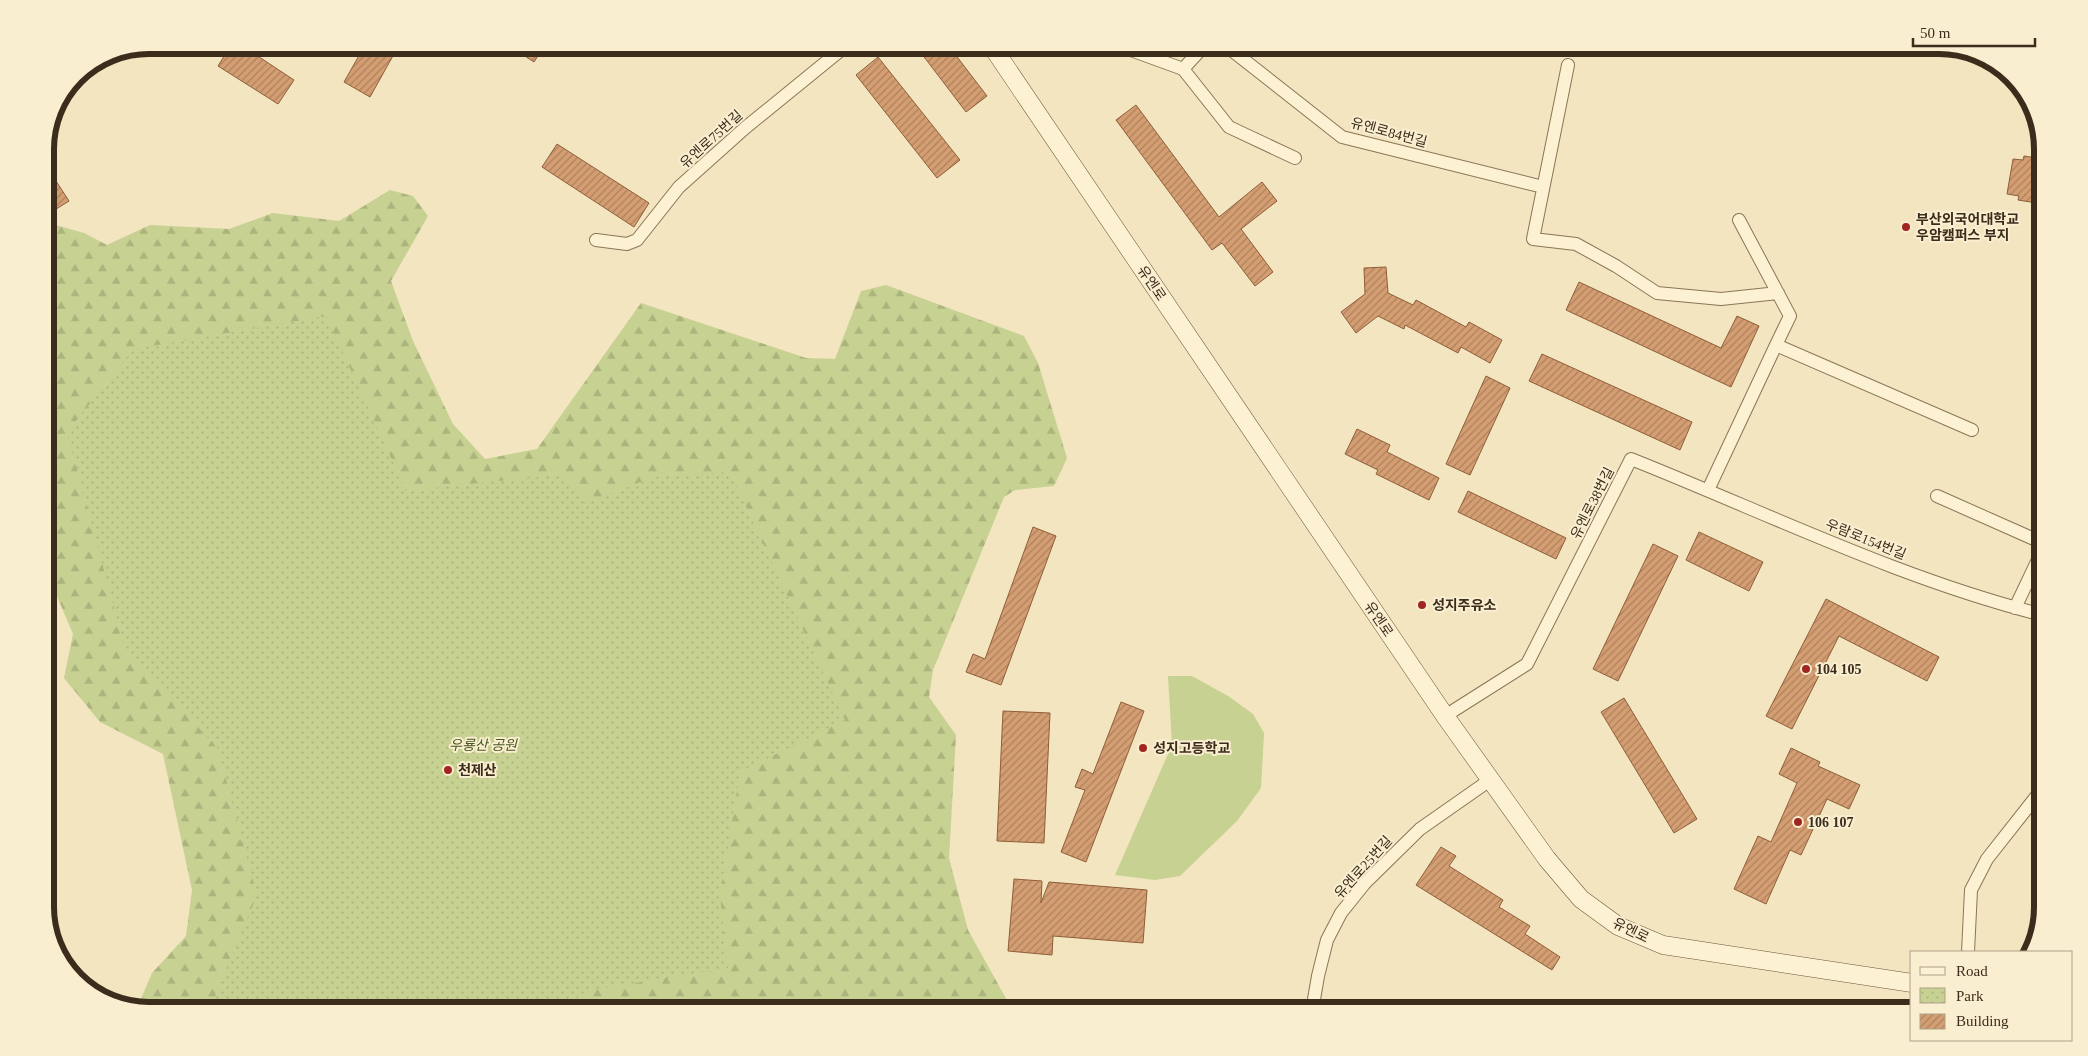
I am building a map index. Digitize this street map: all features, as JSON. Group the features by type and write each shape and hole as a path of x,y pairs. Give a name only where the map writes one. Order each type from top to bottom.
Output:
{"main road":[{"name":"유엔로","path":"997,54 1445,716 1547,859 1581,899 1618,926 1663,945 1910,983"}],"street":[{"name":"유엔로75번길","path":"596,240 627,244 637,240 679,188 745,128 836,54"},
{"path":"1141,54 1182,69 1229,128 1295,158"},
{"path":"1182,69 1196,54"},
{"name":"유엔로84번길","path":"1236,54 1342,137 1543,187"},
{"path":"1568,65 1532,239 1576,244 1616,266 1657,293 1720,298 1778,293"},
{"path":"1708,490 1790,316 1739,220"},
{"path":"1776,345 1972,430"},
{"name":"유엔로38번길","path":"1445,716 1527,664 1631,459 1708,490"},
{"name":"우람로154번길","path":"1708,490 1898,569 2034,613"},
{"path":"1937,496 2034,540"},
{"path":"2015,608 2034,568"},
{"name":"유엔로25번길","path":"1314,1002 1327,940 1341,913 1365,883 1420,828 1490,780"},
{"path":"1968,951 1970,890 1987,859 2034,799"}],"green space":[{"path":"390,190 413,196 428,216 391,281 413,341 453,424 485,459 537,449 641,303 806,358 835,359 861,291 886,285 1024,336 1038,363 1067,458 1054,486 1015,490 1004,497 933,670 929,697 956,735 949,858 968,930 1008,1002 140,1001 152,973 186,936 192,890 163,754 100,722 64,678 73,634 54,589 54,225 84,233 107,245 150,225 229,229 273,213 339,221"},
{"name":"우룡산 공원","path":"326,316 406,491 564,474 585,504 653,477 730,472 845,720 740,772 720,896 728,968 586,991 572,1002 213,1002 257,895 218,749 124,645 67,432 134,349"},
{"path":"1168,676 1192,676 1228,696 1253,714 1264,733 1261,788 1237,821 1180,876 1155,880 1115,875 1172,745"}],"building":[{"path":"225,54 255,54 294,80 278,104 218,66"},
{"path":"360,54 394,54 370,97 344,82"},
{"path":"522,54 539,54 534,62"},
{"path":"922,54 955,54 987,96 966,112"},
{"path":"878,57 960,160 937,178 856,75"},
{"path":"1136,105 1219,217 1262,182 1277,201 1241,229 1273,272 1255,286 1222,243 1212,250 1116,120"},
{"path":"557,144 649,203 634,227 542,167"},
{"path":"2024,156 2034,158 2034,203 2018,200 2019,196 2007,194 2013,159 2023,160"},
{"path":"54,178 69,201 54,210"},
{"path":"1386,267 1388,293 1413,305 1416,300 1466,327 1469,322 1502,340 1490,363 1461,347 1458,353 1405,325 1404,329 1378,316 1356,333 1341,312 1365,294 1364,268"},
{"path":"1579,282 1721,348 1737,316 1759,326 1731,387 1566,310"},
{"path":"1542,354 1692,422 1680,450 1529,381"},
{"path":"1486,376 1510,388 1470,475 1446,464"},
{"path":"1357,429 1390,445 1387,452 1439,478 1429,500 1376,474 1378,470 1345,454"},
{"path":"1468,491 1566,538 1556,559 1458,512"},
{"path":"1033,527 1056,536 1001,685 966,672 973,654 985,659"},
{"path":"1699,532 1763,562 1749,591 1686,560"},
{"path":"1653,544 1678,556 1618,681 1593,669"},
{"name":"104 105","path":"1826,599 1939,657 1927,681 1839,636 1792,729 1766,716"},
{"path":"1624,698 1697,819 1674,833 1601,712"},
{"path":"1121,702 1144,711 1086,862 1061,852 1085,790 1075,787 1082,769 1093,774"},
{"path":"1003,711 1050,713 1044,843 997,841"},
{"name":"106 107","path":"1791,748 1820,762 1818,766 1860,785 1849,809 1827,799 1801,855 1790,850 1766,904 1734,889 1758,836 1771,842 1797,783 1779,774"},
{"path":"1441,847 1456,856 1449,866 1503,900 1499,907 1530,926 1525,934 1560,957 1552,970 1416,885"},
{"path":"1014,879 1042,881 1041,903 1049,882 1147,890 1143,943 1053,936 1052,955 1008,951"}],"place":[{"name":"부산외국어대학교 우암캠퍼스 부지","path":"1906,227"},
{"name":"성지주유소","path":"1422,605"},
{"name":"104 105","path":"1806,669"},
{"name":"성지고등학교","path":"1143,748"},
{"name":"천제산","path":"448,770"},
{"name":"106 107","path":"1798,822"}]}
